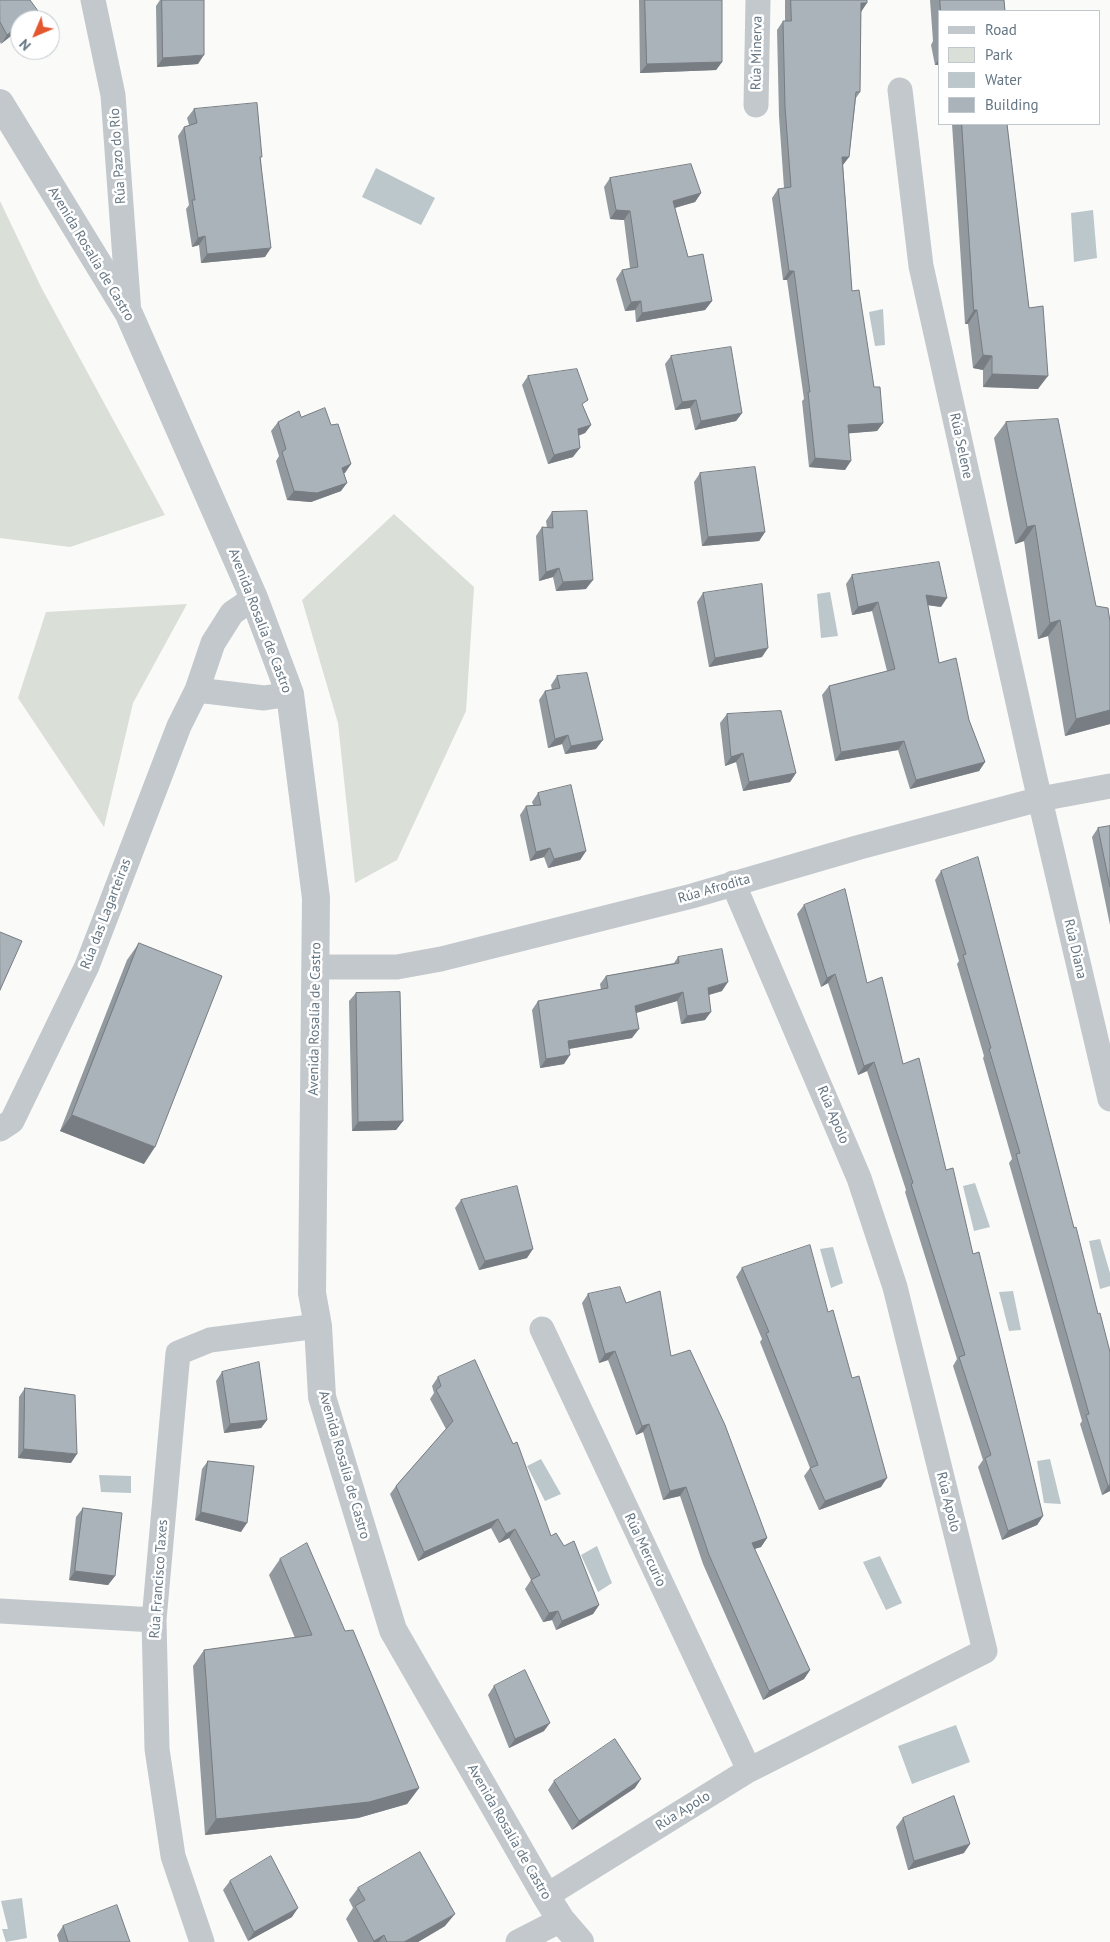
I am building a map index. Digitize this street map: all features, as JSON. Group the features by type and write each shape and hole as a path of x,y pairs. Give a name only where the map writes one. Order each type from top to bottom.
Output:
{"street":[{"name":"Rúa Pazo do Río","path":"93,0 113,95 129,314"},
{"name":"Rúa Minerva","path":"756,105 758,0"},
{"name":"Rúa Selene","path":"900,90 921,266 1040,799"},
{"name":"Avenida Rosalía de Castro","path":"0,103 129,314 254,598 290,694 316,898 312,1293 318,1326 322,1397 393,1630 546,1896 561,1920 580,1942"},
{"name":"Rúa das Lagarteiras","path":"0,1129 12,1121 87,966 179,726 197,690 213,642 232,613 254,598"},
{"path":"197,690 264,698 290,694"},
{"name":"Rúa Afrodita","path":"315,967 397,968 442,959 692,896 733,883 1040,799 1110,786"},
{"name":"Rúa Diana","path":"1040,799 1110,1098"},
{"name":"Rúa Apolo","path":"546,1896 749,1770 985,1651 895,1288 862,1187 733,883"},
{"name":"Rúa Francisco Taxes","path":"202,1942 172,1846 157,1749 154,1620 178,1353 210,1340 318,1326"},
{"name":"Rúa Mercurio","path":"542,1329 749,1770"},
{"path":"0,1611 154,1620"},
{"path":"518,1942 561,1920"}],"green space":[{"path":"0,201 41,287 165,515 70,547 0,538"},
{"path":"394,514 474,587 466,711 397,860 355,883 338,723 302,600"},
{"path":"187,604 133,703 104,827 18,698 46,612"}],"water":[{"path":"376,168 435,198 421,225 362,197"},
{"path":"1093,210 1097,258 1074,262 1071,213"},
{"path":"883,309 885,345 875,346 869,312"},
{"path":"830,592 838,636 821,638 817,594"},
{"path":"975,1183 990,1227 974,1231 963,1186"},
{"path":"1100,1239 1110,1273 1110,1286 1100,1289 1089,1241"},
{"path":"833,1247 843,1283 831,1288 820,1249"},
{"path":"1013,1291 1021,1330 1009,1331 999,1292"},
{"path":"541,1459 561,1494 545,1501 527,1466"},
{"path":"1050,1459 1061,1504 1044,1503 1037,1461"},
{"path":"99,1475 131,1476 131,1493 101,1492"},
{"path":"597,1546 612,1583 598,1592 581,1555"},
{"path":"880,1556 902,1603 886,1610 863,1562"},
{"path":"956,1725 970,1762 912,1784 898,1746"},
{"path":"22,1898 27,1938 6,1942 2,1929 8,1929 1,1901"}],"building":[{"path":"0,0 30,0 37,10 10,10 10,33 7,35 0,22"},
{"path":"162,0 204,0 204,55 163,58"},
{"path":"645,0 722,0 722,62 647,64"},
{"path":"791,0 867,0 867,3 861,3 860,92 856,92 849,157 842,157 852,291 859,290 874,387 880,387 883,423 848,425 851,461 815,458 808,392 810,392 794,271 789,271 778,189 791,187 785,107 783,21 791,21"},
{"path":"940,0 1004,0 1005,10 941,10"},
{"path":"257,103 262,157 260,157 271,248 207,254 205,236 198,238 192,200 195,200 184,127 197,123 194,109"},
{"path":"962,125 1007,125 1029,308 1043,306 1048,376 992,374 992,356 983,355 977,310 974,310"},
{"path":"691,164 701,193 673,201 688,257 703,254 712,301 642,313 641,301 631,302 622,270 638,267 630,211 616,210 610,178"},
{"path":"731,347 742,413 701,421 696,400 682,402 671,356"},
{"path":"577,369 588,400 582,404 591,425 578,429 580,448 554,455 528,376"},
{"path":"325,408 331,425 338,424 351,464 342,468 347,483 317,493 294,491 282,452 286,449 278,422 299,411 301,417"},
{"path":"1058,419 1096,606 1108,608 1110,622 1110,710 1076,719 1060,620 1050,623 1035,525 1027,527 1006,422"},
{"path":"755,467 765,532 708,537 700,473"},
{"path":"587,511 593,580 563,582 559,568 546,572 542,527 553,528 552,512"},
{"path":"939,562 947,598 926,595 939,663 956,658 969,720 985,762 916,780 904,741 841,752 829,686 895,669 878,602 858,607 852,575"},
{"path":"762,584 768,648 715,658 703,593"},
{"path":"587,673 603,740 571,746 568,735 555,739 545,691 560,688 557,676"},
{"path":"781,711 796,773 749,782 743,753 731,757 727,714"},
{"path":"571,785 586,851 554,859 550,848 536,852 526,806 541,805 538,793"},
{"path":"1110,826 1110,887 1098,828"},
{"path":"978,857 1074,1228 1076,1227 1098,1314 1100,1313 1110,1352 1110,1485 1108,1486 1086,1415 1089,1414 1016,1154 1020,1153 989,1049 991,1048 963,955 966,954 941,871"},
{"path":"845,889 867,983 882,977 903,1064 919,1058 946,1170 953,1168 973,1254 979,1252 1043,1516 1008,1531 985,1458 991,1455 959,1357 965,1355 874,1062 864,1066 835,974 827,978 804,905"},
{"path":"0,932 22,941 0,990"},
{"path":"139,943 222,976 155,1147 72,1115"},
{"path":"722,949 728,982 708,988 711,1012 687,1016 683,992 635,1006 639,1029 568,1041 570,1055 546,1059 538,1001 608,988 606,976 679,963 678,957"},
{"path":"400,992 403,1121 358,1122 356,993"},
{"path":"517,1186 533,1249 485,1261 461,1200"},
{"path":"810,1245 828,1312 833,1310 852,1378 859,1376 887,1478 825,1501 810,1468 818,1465 766,1333 769,1332 742,1268"},
{"path":"620,1287 626,1303 660,1291 671,1356 690,1350 725,1425 767,1538 752,1543 810,1670 769,1691 709,1555 686,1487 670,1491 649,1424 642,1426 615,1351 605,1354 588,1294"},
{"path":"475,1360 513,1444 517,1442 551,1536 556,1533 564,1546 574,1541 599,1605 562,1621 558,1611 549,1613 531,1580 540,1575 515,1529 506,1534 498,1519 424,1552 396,1486 453,1421 436,1390 441,1386 438,1377"},
{"path":"259,1362 267,1420 230,1424 222,1372"},
{"path":"25,1388 75,1395 77,1454 24,1449"},
{"path":"208,1461 254,1466 247,1523 201,1512"},
{"path":"83,1508 122,1513 115,1576 75,1571"},
{"path":"307,1543 345,1631 353,1630 419,1788 369,1802 216,1819 204,1650 312,1635 280,1559"},
{"path":"525,1670 550,1723 515,1739 494,1686"},
{"path":"615,1739 641,1779 579,1821 554,1781"},
{"path":"954,1796 970,1844 914,1861 903,1818"},
{"path":"420,1852 455,1914 404,1942 387,1942 384,1935 374,1941 355,1906 365,1900 358,1888"},
{"path":"271,1856 298,1908 254,1932 230,1881"},
{"path":"117,1905 130,1942 68,1942 63,1926"}]}
